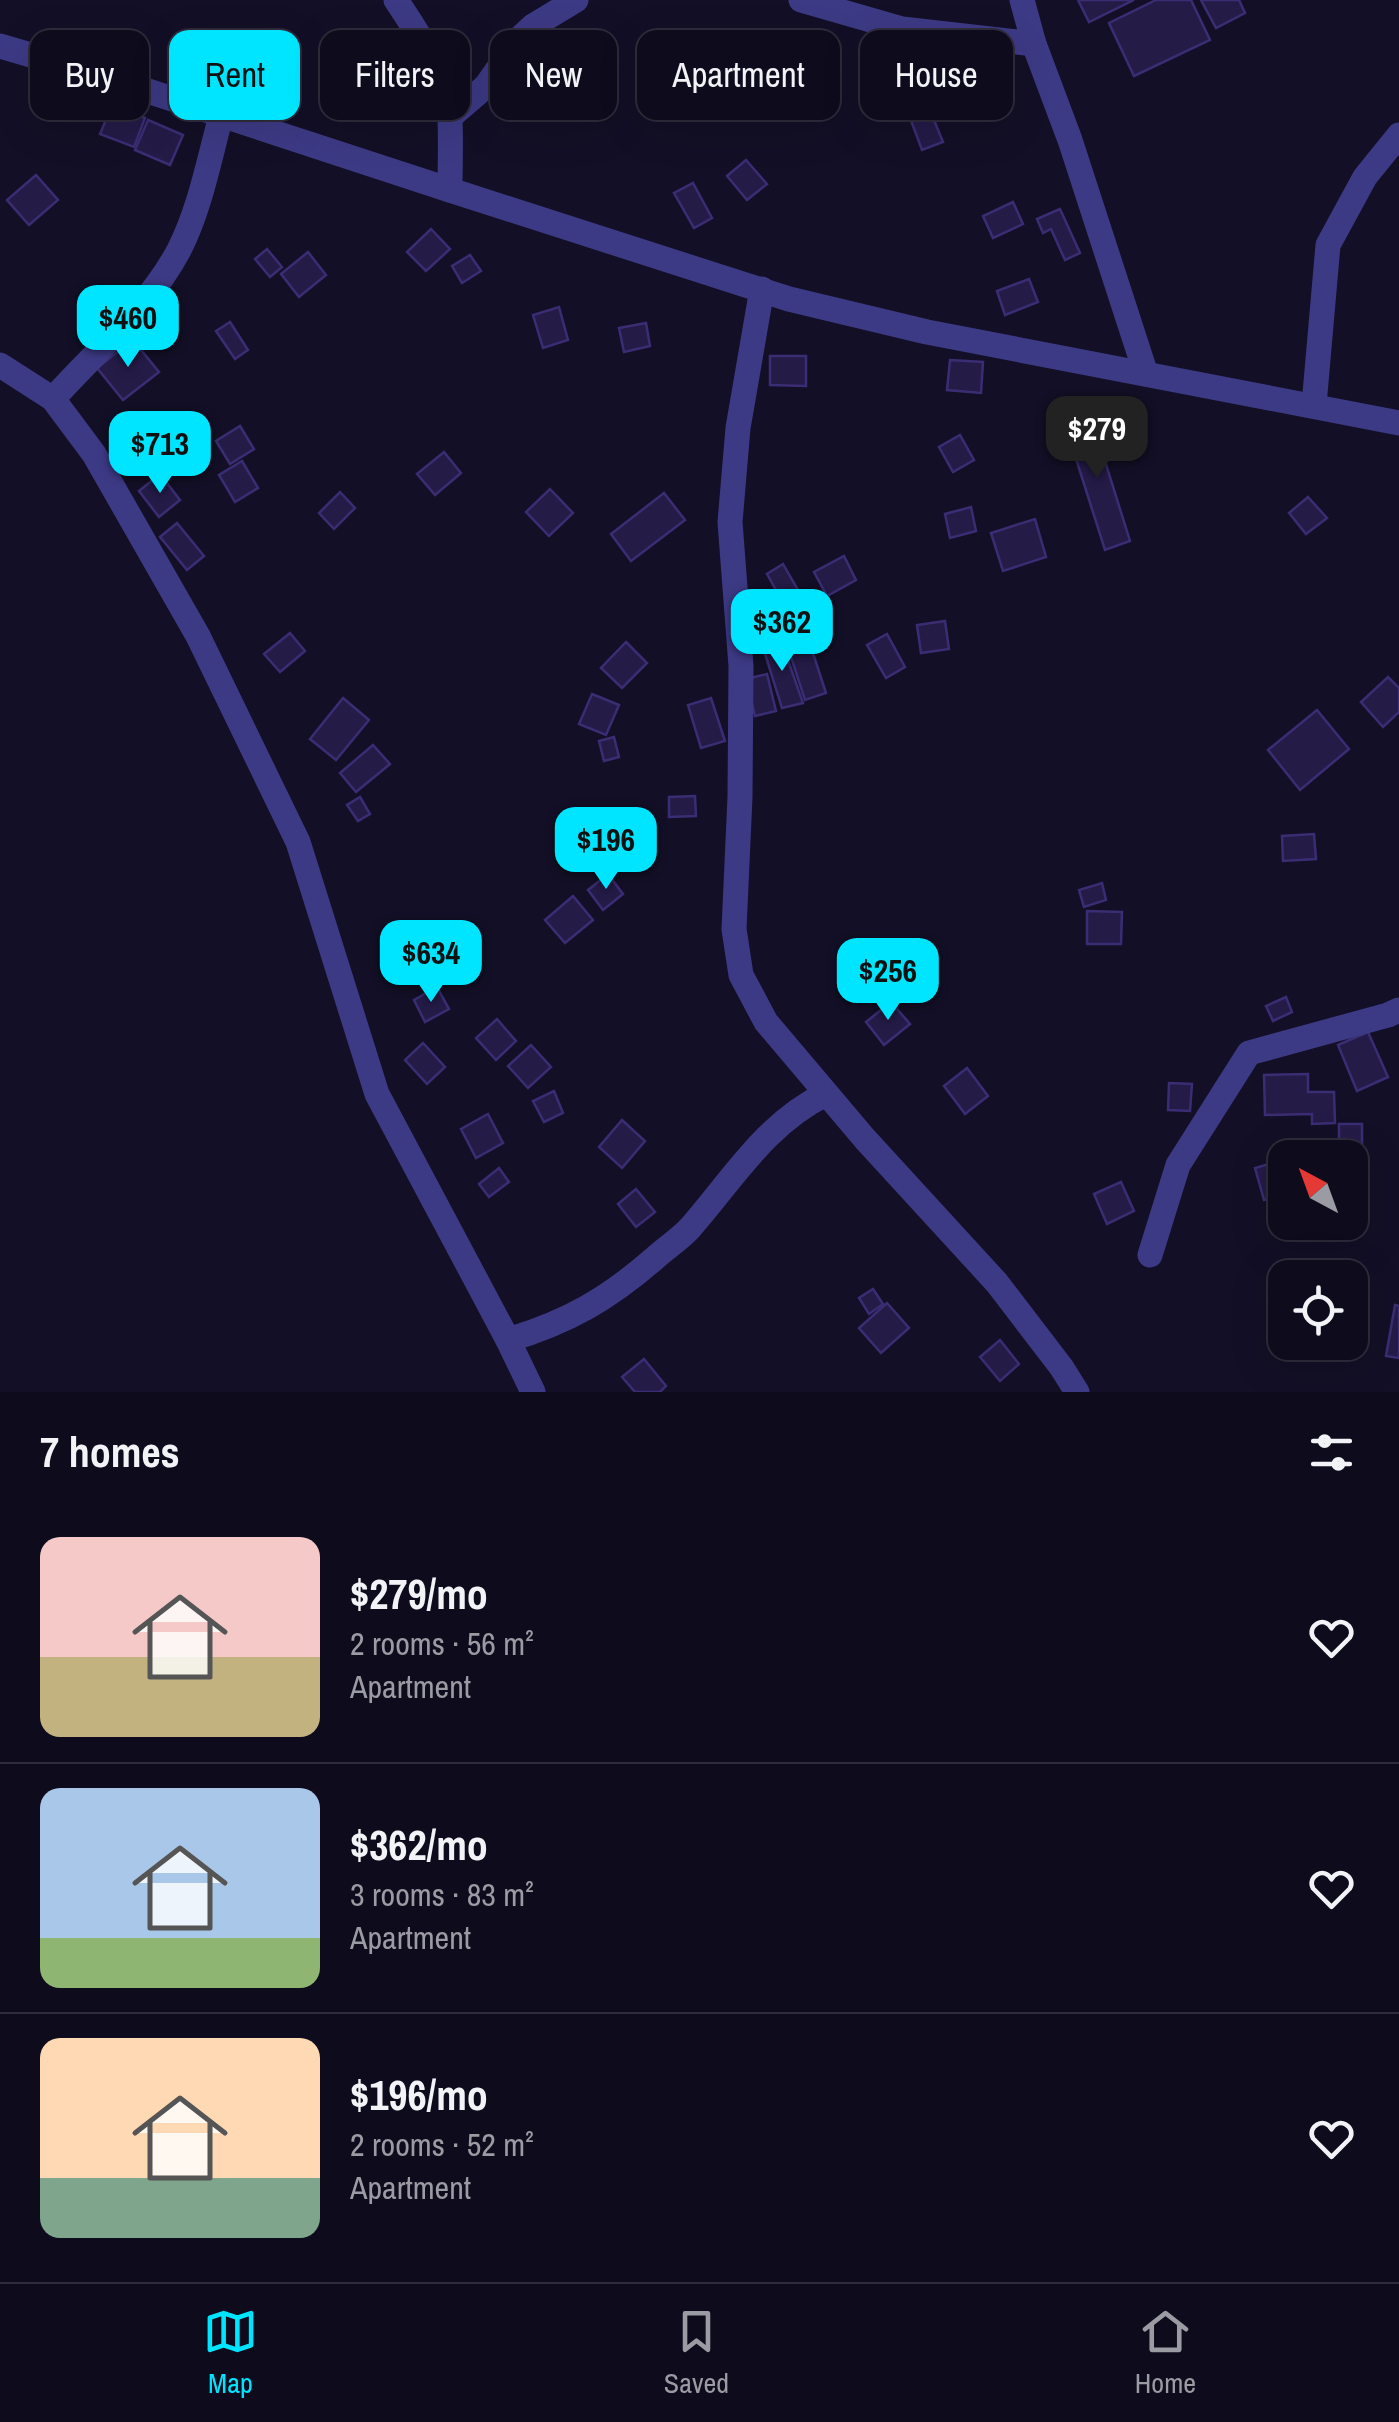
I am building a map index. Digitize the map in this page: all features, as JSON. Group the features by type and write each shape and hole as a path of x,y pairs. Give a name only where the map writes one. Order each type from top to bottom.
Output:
{"street":[{"path":"396,0 415,30"},
{"path":"470,99 486,86 519,39 576,0"},
{"path":"801,0 902,28 1034,44"},
{"path":"1022,0 1146,374"},
{"path":"0,46 169,98"},
{"path":"53,399 157,284 180,249 221,120"},
{"path":"234,120 789,298 927,332 1399,423"},
{"path":"450,120 450,190"},
{"path":"1314,405 1328,245 1366,176 1399,135"},
{"path":"762,289 738,428 730,522 740,666 734,929 741,975 766,1022 997,1283 1077,1392"},
{"path":"0,364 53,399 94,454 198,636 298,842 376,1094 533,1392"},
{"path":"1150,1255 1178,1165 1249,1053 1399,1010"},
{"path":"508,1340 582,1312 629,1280 688,1230 773,1130 807,1103 826,1094"}],"building":[{"path":"1078,0 1134,0 1089,22"},
{"path":"1156,0 1191,0 1210,40 1134,76 1109,23"},
{"path":"1201,0 1239,0 1245,13 1216,28"},
{"path":"106,120 144,120 134,147 100,134"},
{"path":"148,120 183,135 170,165 135,150"},
{"path":"911,120 934,120 943,142 922,150"},
{"path":"746,160 767,184 747,200 727,176"},
{"path":"36,175 58,200 29,225 7,200"},
{"path":"693,183 712,218 694,228 674,193"},
{"path":"1013,202 1023,224 993,238 983,216"},
{"path":"1060,209 1080,253 1065,260 1051,229 1043,233 1037,219"},
{"path":"431,229 450,249 426,271 407,252"},
{"path":"267,249 282,267 270,277 255,259"},
{"path":"308,252 326,275 299,297 281,274"},
{"path":"470,255 481,271 462,283 452,266"},
{"path":"1029,279 1038,302 1005,315 997,291"},
{"path":"559,307 568,340 543,348 533,315"},
{"path":"230,322 248,350 235,359 216,331"},
{"path":"646,323 650,346 624,352 619,328"},
{"path":"133,340 159,372 123,400 97,368"},
{"path":"770,356 806,356 806,386 770,385"},
{"path":"950,360 983,362 981,393 947,390"},
{"path":"1090,413 1130,541 1105,550 1064,421"},
{"path":"240,426 254,449 230,464 216,441"},
{"path":"960,435 974,460 953,472 939,447"},
{"path":"444,452 461,473 435,495 417,474"},
{"path":"242,461 258,488 235,502 219,475"},
{"path":"160,474 180,500 159,517 139,491"},
{"path":"550,489 573,513 549,536 526,512"},
{"path":"340,492 355,508 334,529 319,513"},
{"path":"664,493 685,520 631,561 611,534"},
{"path":"1308,497 1327,518 1306,534 1289,513"},
{"path":"971,507 976,531 950,538 945,514"},
{"path":"1035,519 1046,557 1003,571 991,533"},
{"path":"177,523 204,556 187,570 160,537"},
{"path":"844,556 856,580 827,596 814,572"},
{"path":"783,564 802,597 785,606 767,574"},
{"path":"799,610 826,693 805,700 778,617"},
{"path":"945,621 949,649 921,653 917,625"},
{"path":"290,633 305,651 280,672 264,654"},
{"path":"887,634 905,667 886,678 867,645"},
{"path":"781,640 803,703 782,708 762,644"},
{"path":"626,642 647,663 622,688 601,668"},
{"path":"767,674 776,711 755,716 746,679"},
{"path":"1388,677 1399,688 1399,712 1383,727 1361,702"},
{"path":"592,694 619,705 606,735 579,724"},
{"path":"343,698 369,720 336,760 310,739"},
{"path":"711,698 725,741 701,748 688,705"},
{"path":"1317,710 1349,749 1300,790 1268,750"},
{"path":"614,737 619,757 604,761 599,741"},
{"path":"373,745 390,764 356,792 340,773"},
{"path":"695,796 696,816 669,817 669,797"},
{"path":"360,797 370,814 358,821 347,805"},
{"path":"1314,834 1316,859 1283,861 1282,836"},
{"path":"608,874 623,894 603,910 588,890"},
{"path":"1102,883 1106,900 1084,907 1079,890"},
{"path":"573,896 593,920 565,943 545,920"},
{"path":"1087,911 1122,912 1121,944 1087,944"},
{"path":"437,987 449,1009 425,1022 414,1000"},
{"path":"1286,997 1292,1012 1273,1021 1266,1006"},
{"path":"891,1002 910,1024 884,1045 866,1022"},
{"path":"497,1019 516,1041 496,1060 476,1038"},
{"path":"1368,1032 1388,1077 1357,1091 1338,1045"},
{"path":"423,1043 445,1067 427,1084 405,1060"},
{"path":"531,1045 551,1067 528,1088 508,1066"},
{"path":"967,1068 988,1096 965,1114 944,1086"},
{"path":"1308,1074 1308,1092 1334,1092 1335,1123 1312,1124 1312,1114 1265,1115 1264,1075"},
{"path":"1169,1083 1192,1084 1190,1111 1168,1110"},
{"path":"554,1091 563,1113 544,1122 533,1101"},
{"path":"488,1114 503,1143 476,1158 461,1129"},
{"path":"622,1120 645,1141 622,1168 599,1147"},
{"path":"1339,1124 1362,1124 1362,1140 1339,1140"},
{"path":"1268,1164 1268,1199 1264,1200 1255,1168"},
{"path":"499,1168 509,1182 489,1197 479,1184"},
{"path":"1121,1182 1134,1211 1107,1224 1094,1194"},
{"path":"636,1189 655,1212 636,1227 618,1204"},
{"path":"873,1289 883,1304 869,1314 859,1298"},
{"path":"887,1303 909,1328 881,1353 859,1328"},
{"path":"1395,1305 1399,1306 1399,1358 1386,1356"},
{"path":"1000,1340 1019,1364 1000,1381 980,1357"},
{"path":"644,1359 666,1386 660,1392 635,1392 622,1377"}]}
